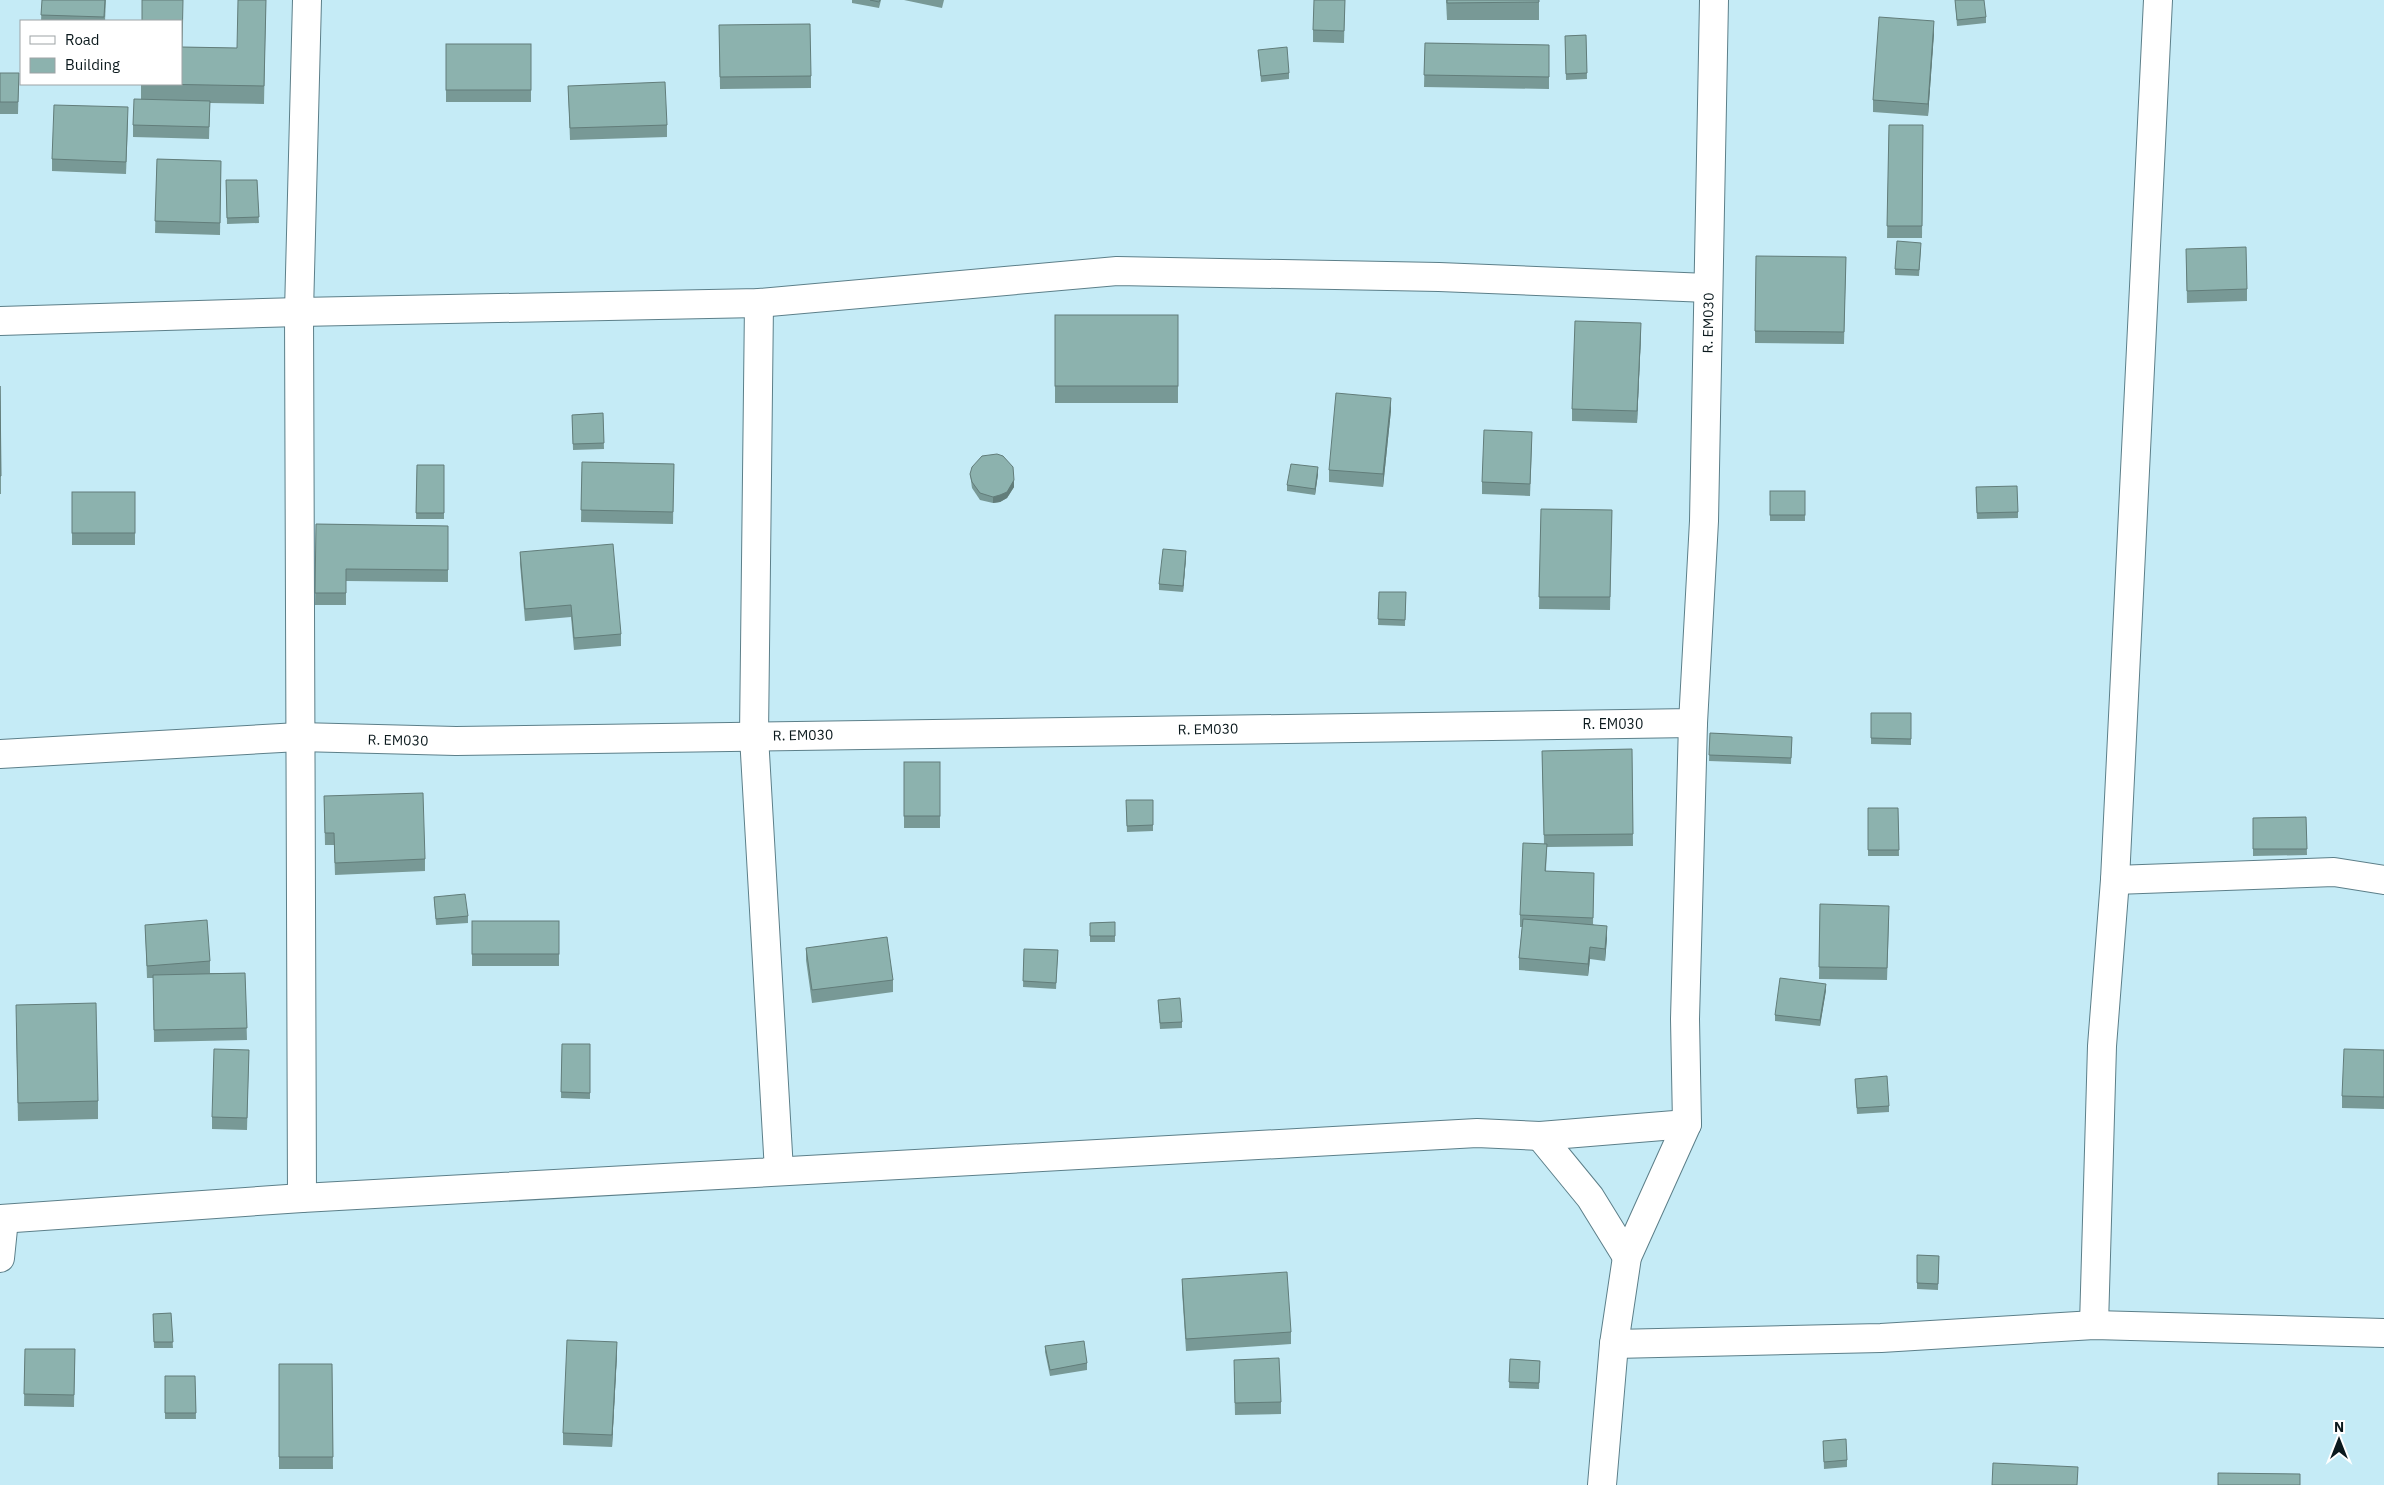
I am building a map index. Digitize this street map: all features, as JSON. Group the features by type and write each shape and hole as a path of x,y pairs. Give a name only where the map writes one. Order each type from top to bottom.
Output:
{"street":[{"path":"302,1198 299,312 307,0"},
{"name":"R. EM030","path":"0,754 299,737 456,741 1693,723 1704,521 1714,0"},
{"path":"2094,1325 2102,1046 2115,880 2158,0"},
{"path":"0,321 299,312 759,303 1117,271 1439,277 1708,288"},
{"path":"759,303 754,736 779,1171"},
{"path":"1602,1485 1614,1344 1627,1258 1687,1124 1685,1019 1693,723"},
{"path":"2115,880 2334,872 2384,880"},
{"path":"0,1258 2,1219 302,1198 779,1171 1477,1133 1540,1136 1687,1124"},
{"path":"1540,1136 1590,1197 1627,1258"},
{"path":"1614,1344 1881,1338 2094,1325 2384,1333"}],"building":[{"path":"42,0 105,0 104,17 41,15"},
{"path":"142,0 183,0 182,47 182,20 142,20"},
{"path":"238,0 266,0 264,86 182,85 182,47 237,48"},
{"path":"1314,0 1345,0 1344,31 1313,30"},
{"path":"1447,0 1539,0 1539,2 1447,3"},
{"path":"1955,0 1984,0 1986,17 1957,20"},
{"path":"1879,17 1934,21 1928,104 1873,100"},
{"path":"810,24 811,76 720,77 719,25"},
{"path":"1586,35 1587,73 1566,74 1565,36"},
{"path":"1425,43 1549,45 1549,77 1424,75"},
{"path":"446,44 531,44 531,90 446,90"},
{"path":"1287,47 1289,73 1261,76 1258,50"},
{"path":"0,73 19,73 18,102 0,102"},
{"path":"665,82 667,125 570,128 568,86"},
{"path":"134,99 210,101 209,127 133,125"},
{"path":"54,105 128,107 126,162 52,159"},
{"path":"1889,125 1923,125 1922,226 1887,226"},
{"path":"157,159 221,161 220,223 155,221"},
{"path":"226,180 257,180 259,217 227,218"},
{"path":"1897,241 1921,243 1919,270 1895,269"},
{"path":"2246,247 2247,289 2187,291 2186,249"},
{"path":"1756,256 1846,257 1844,332 1755,331"},
{"path":"1055,315 1178,315 1178,386 1055,386"},
{"path":"1575,321 1641,323 1637,411 1572,409"},
{"path":"0,386 1,476 0,476"},
{"path":"1336,393 1391,398 1383,474 1329,470"},
{"path":"603,413 604,443 573,444 572,415"},
{"path":"1484,430 1532,432 1530,484 1482,482"},
{"path":"997,454 1003,456 1013,467 1014,480 1007,492 993,497 980,493 972,482 970,474 972,467 982,456"},
{"path":"582,462 674,464 673,512 581,510"},
{"path":"1291,464 1318,467 1315,489 1287,485"},
{"path":"417,465 444,465 444,513 416,513"},
{"path":"2017,486 2018,512 1977,513 1976,487"},
{"path":"1770,491 1805,491 1805,515 1770,515"},
{"path":"72,492 135,492 135,533 72,533"},
{"path":"1541,509 1612,510 1610,597 1539,597"},
{"path":"316,524 448,526 448,570 346,569 346,593 315,593"},
{"path":"613,544 621,634 574,638 571,605 525,609 520,552"},
{"path":"1163,549 1186,551 1183,586 1159,584"},
{"path":"1379,592 1406,592 1405,620 1378,619"},
{"path":"1871,713 1911,713 1911,739 1871,738"},
{"path":"1710,733 1792,737 1791,758 1709,755"},
{"path":"1632,749 1633,834 1544,835 1542,751"},
{"path":"904,762 940,762 940,816 904,816"},
{"path":"423,793 425,859 335,863 334,833 325,833 324,796"},
{"path":"1126,800 1153,800 1153,825 1127,826"},
{"path":"1868,808 1898,808 1899,850 1868,850"},
{"path":"2306,817 2307,849 2253,849 2253,818"},
{"path":"1523,843 1547,844 1545,871 1594,873 1593,918 1520,915"},
{"path":"465,894 468,916 436,919 434,897"},
{"path":"1820,904 1889,906 1887,968 1819,967"},
{"path":"1523,919 1607,926 1605,949 1590,947 1588,964 1519,958"},
{"path":"207,920 210,961 147,966 145,925"},
{"path":"472,921 559,921 559,954 472,954"},
{"path":"1115,922 1115,936 1090,936 1090,923"},
{"path":"887,937 893,980 812,990 806,948"},
{"path":"1024,949 1058,950 1056,983 1023,981"},
{"path":"245,973 247,1028 154,1030 153,975"},
{"path":"1780,978 1826,984 1820,1020 1775,1015"},
{"path":"1180,998 1182,1022 1160,1023 1158,1000"},
{"path":"96,1003 98,1101 18,1103 16,1005"},
{"path":"562,1044 590,1044 590,1093 561,1092"},
{"path":"214,1049 249,1050 247,1118 212,1117"},
{"path":"2344,1049 2384,1050 2384,1097 2342,1096"},
{"path":"1887,1076 1889,1106 1857,1108 1855,1079"},
{"path":"1917,1255 1939,1256 1938,1284 1917,1283"},
{"path":"1287,1272 1291,1332 1186,1339 1182,1279"},
{"path":"171,1313 173,1342 154,1342 153,1314"},
{"path":"567,1340 617,1342 612,1435 563,1433"},
{"path":"1084,1341 1087,1363 1050,1370 1045,1346"},
{"path":"25,1349 75,1349 74,1395 24,1394"},
{"path":"1279,1358 1281,1402 1235,1403 1234,1360"},
{"path":"1510,1359 1540,1361 1539,1383 1509,1382"},
{"path":"279,1364 332,1364 333,1457 279,1457"},
{"path":"165,1376 195,1376 196,1413 165,1413"},
{"path":"1846,1439 1847,1460 1824,1462 1823,1441"},
{"path":"1993,1463 2078,1467 2077,1485 1992,1485"},
{"path":"2218,1473 2300,1474 2300,1485 2218,1485"}]}
